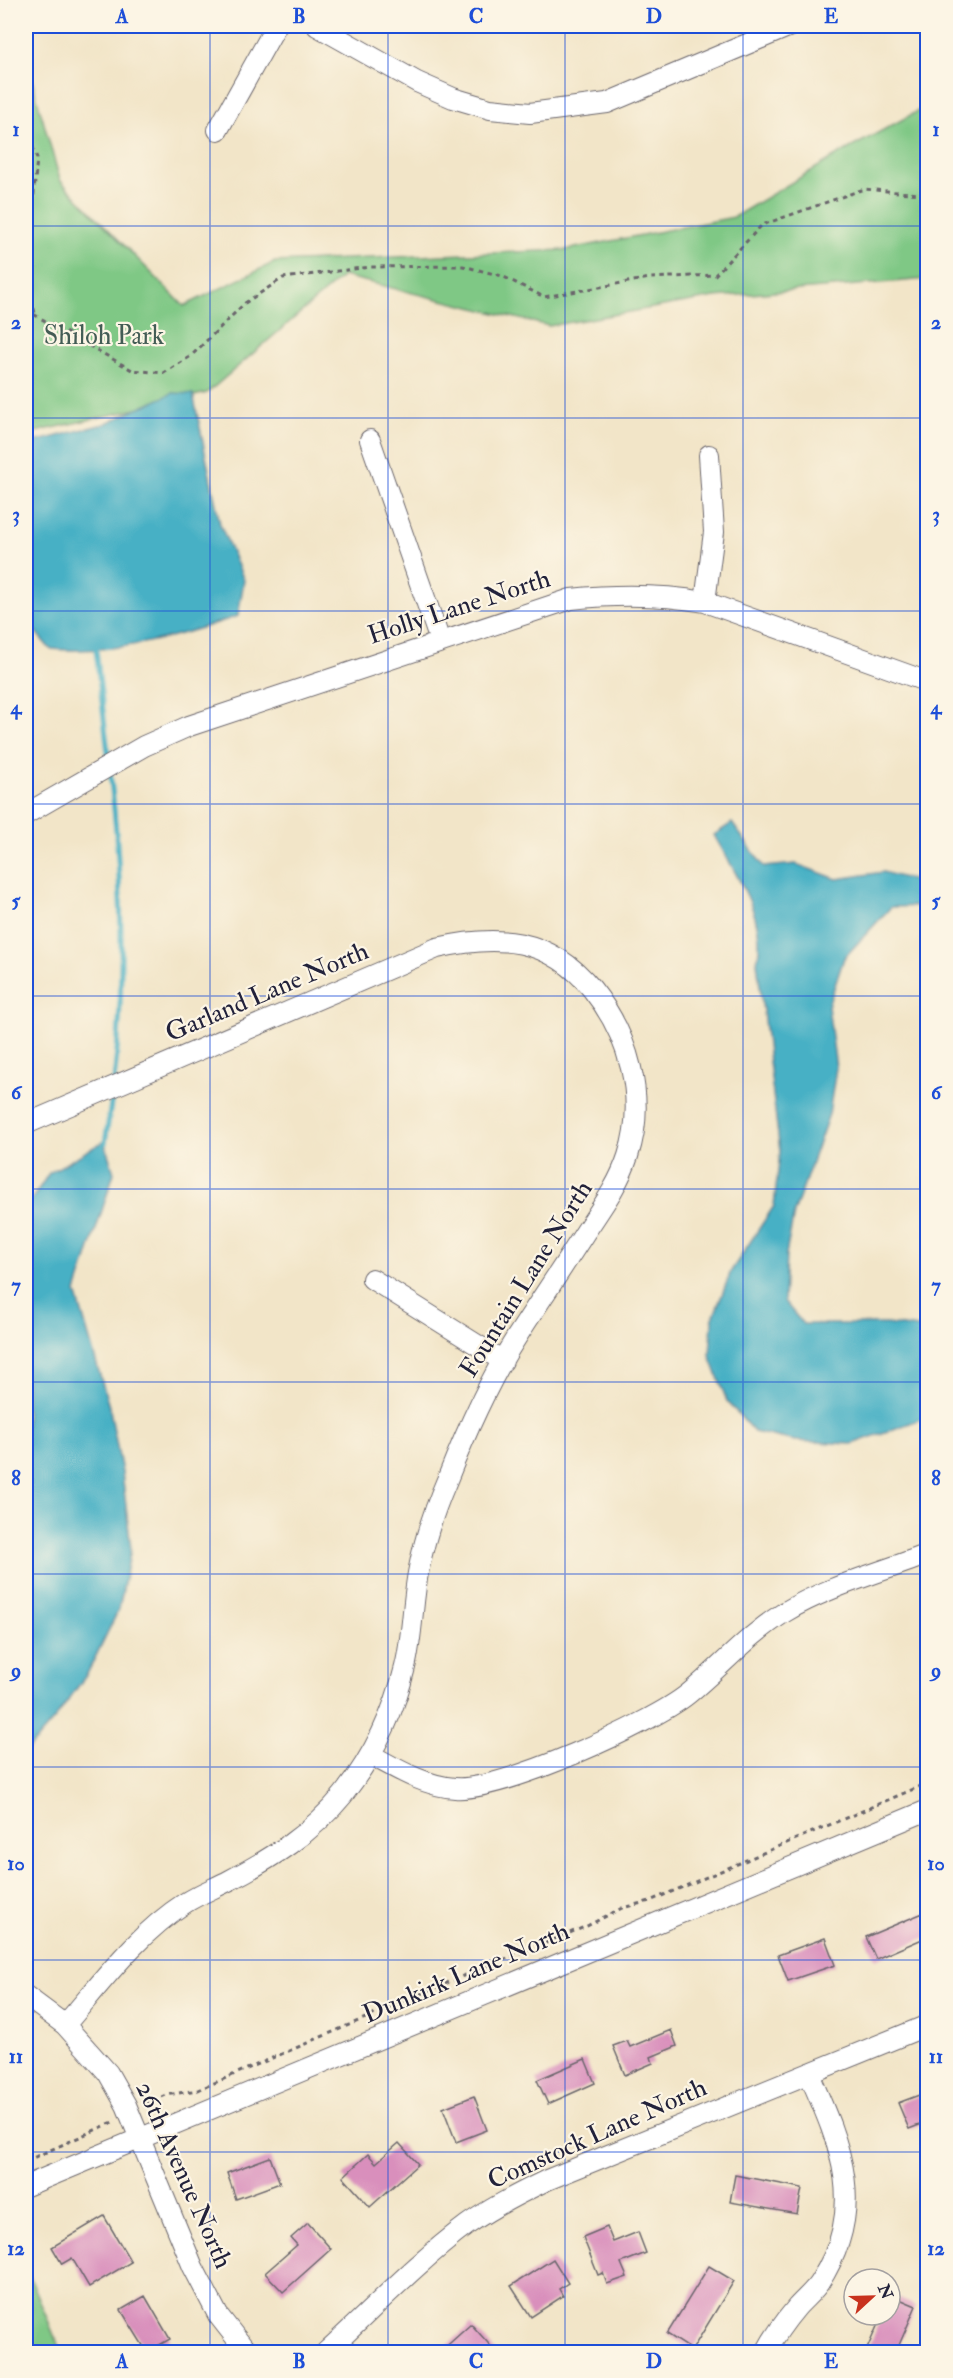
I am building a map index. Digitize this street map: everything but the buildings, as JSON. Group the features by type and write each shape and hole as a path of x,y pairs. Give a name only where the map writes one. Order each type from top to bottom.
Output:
{"street":[{"path":"218,130 276,26"},
{"path":"317,26 417,82 453,98 490,109 530,112 608,103 790,26"},
{"path":"370,440 440,641"},
{"path":"705,602 714,532 709,455"},
{"name":"Holly Lane North","path":"26,814 144,746 189,726 571,599 620,593 668,596 705,602 927,682"},
{"name":"Garland Lane North","path":"26,1124 437,948 470,941 503,940 535,946"},
{"name":"Fountain Lane North","path":"65,2025 150,1929 186,1902 269,1860 308,1831 342,1796 371,1755 391,1711 405,1666 418,1569 430,1522 448,1476 503,1361 616,1186 628,1156 636,1122 636,1090 617,1025 584,979 561,960 535,946"},
{"path":"372,1279 503,1361"},
{"path":"371,1755 426,1782 455,1788 483,1786 510,1777 609,1738 649,1719 687,1695 752,1636 786,1611 927,1554"},
{"name":"Dunkirk Lane North","path":"26,2186 927,1810"},
{"name":"26th Avenue North","path":"26,1996 65,2025 84,2043 108,2073 129,2113 193,2267 218,2315 247,2352"},
{"name":"Comstock Lane North","path":"326,2352 432,2253 467,2225 506,2200 558,2175 927,2025"},
{"path":"766,2352 796,2308 818,2285 834,2257 844,2226 848,2194 843,2161 809,2074"}],"path":[{"path":"26,130 37,158 26,282 35,314"},
{"path":"26,310 132,370 164,373 191,356 245,303 283,278 369,267 463,266 502,276 544,297 650,278 715,275 762,225 864,189 920,194 927,190"},
{"path":"26,2161 86,2136 166,2095 198,2090 452,1980 587,1926 622,1908 650,1900 927,1783"}],"green space":[{"name":"Shiloh Park","path":"26,60 60,180 184,306 275,262 565,250 734,217 841,153 927,106 927,279 715,297 549,326 343,276 207,393 26,434"},
{"path":"26,2268 61,2352 26,2352"}],"water":[{"path":"173,393 193,394 220,524 244,580 238,616 146,643 98,649 50,649 34,630 26,613 26,444 104,424"},
{"path":"732,823 764,867 796,864 837,879 883,872 927,884 927,906 891,907 844,958 828,1006 836,1068 829,1114 794,1213 786,1254 784,1301 803,1324 886,1324 927,1329 927,1417 852,1444 795,1441 754,1432 727,1401 710,1356 712,1321 731,1271 774,1206 780,1152 757,962 758,929 747,896 714,835"},
{"path":"104,1141 114,1173 76,1292 110,1410 122,1472 131,1549 119,1609 87,1674 54,1720 26,1752 26,1208 49,1173"}],"waterway":[{"path":"96,650 109,761"},
{"path":"110,771 121,926 120,1003 114,1081"},
{"path":"105,1143 113,1091"}]}
